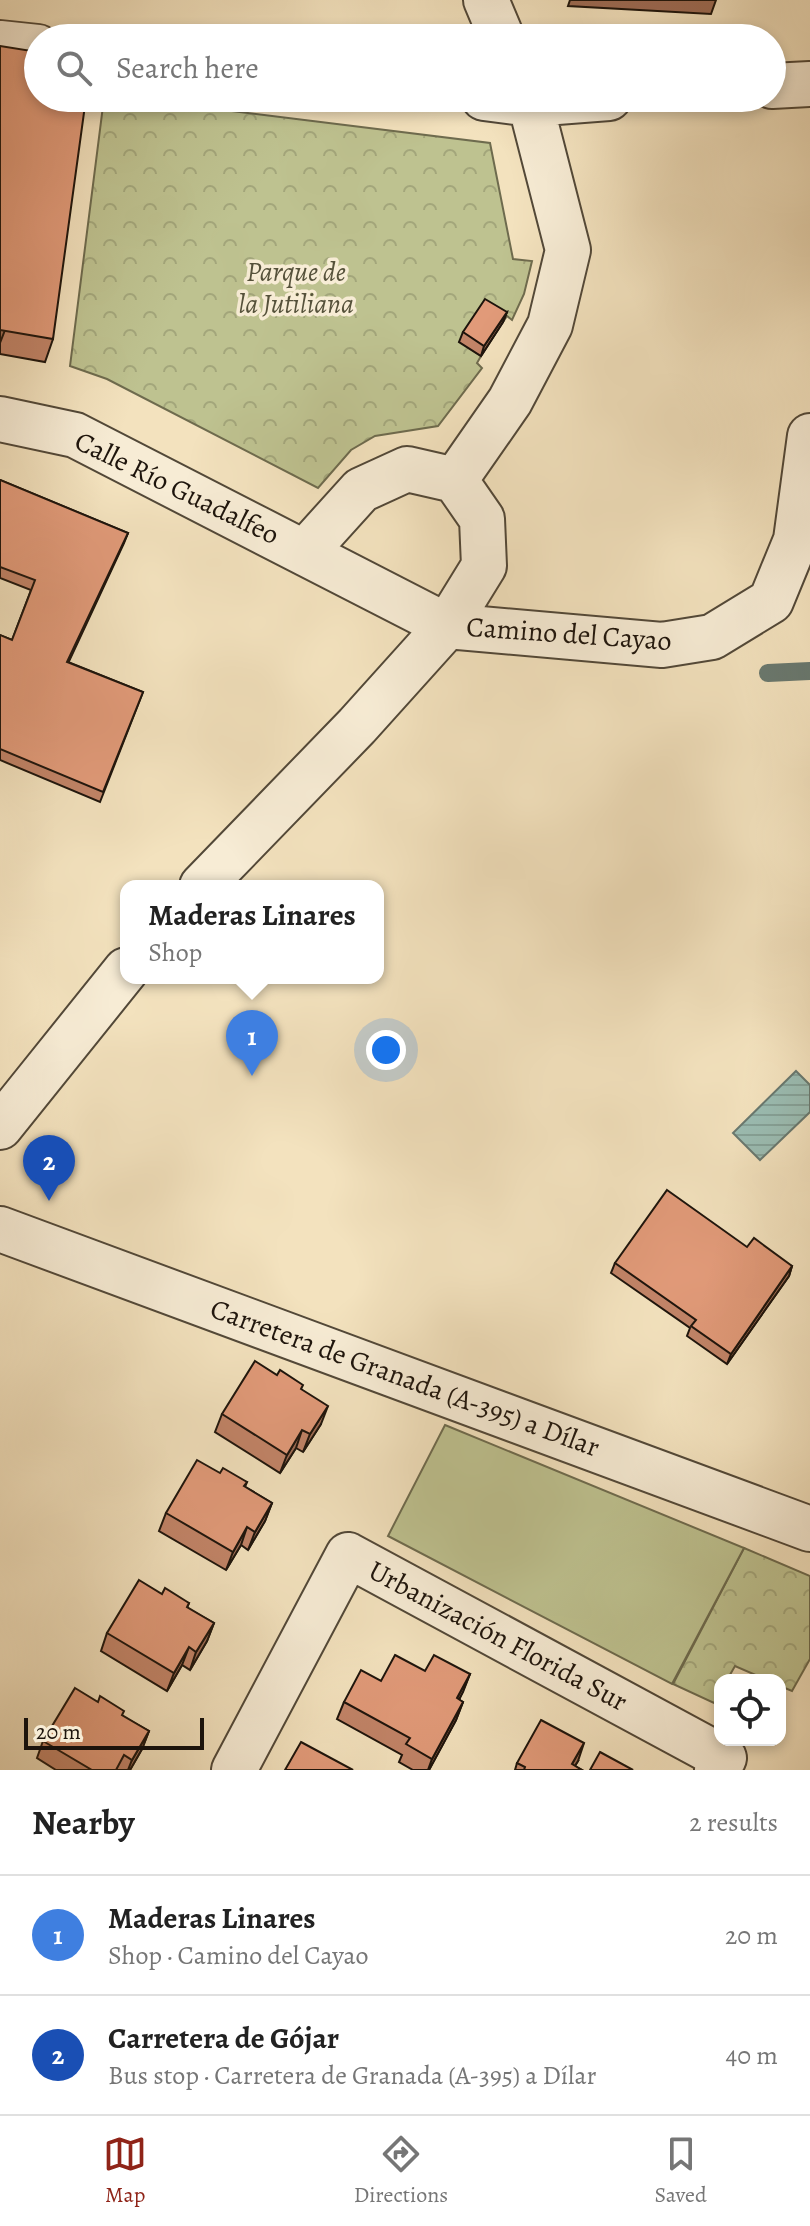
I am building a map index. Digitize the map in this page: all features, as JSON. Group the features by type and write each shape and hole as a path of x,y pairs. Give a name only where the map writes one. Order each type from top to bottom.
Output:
{"street":[{"path":"486,0 496,24"},
{"path":"0,43 24,46"},
{"path":"786,85 810,84"},
{"path":"455,480 510,401 550,325 568,250 533,112"},
{"name":"Calle Río Guadalfeo","path":"0,419 75,435 447,626"},
{"name":"Camino del Cayao","path":"208,880 357,726 447,626 662,645 712,637 771,601 796,540 810,436"},
{"path":"305,552 361,490 407,469 455,480 482,519 484,566 447,626"},
{"path":"0,1127 120,977"},
{"name":"Carretera de Granada (A-395) a Dílar","path":"0,1229 810,1529"},
{"name":"Urbanización Florida Sur","path":"234,1770 348,1555 724,1758 717,1770"}],"green space":[{"name":"Parque de la Jutiliana","path":"102,112 239,112 490,143 513,259 532,261 524,294 512,320 507,316 503,322 460,342 481,356 477,363 482,368 438,426 375,436 351,450 318,488 107,379 70,366"},
{"path":"445,1425 744,1548 672,1684 388,1536"},
{"path":"744,1548 810,1576 810,1659 792,1691 786,1688 786,1674 753,1674 735,1666 730,1674 714,1674 714,1703 673,1684"}],"water":[{"path":"796,1071 810,1085 810,1112 760,1160 733,1133"}],"building":[{"path":"0,46 24,50 24,112 84,112 53,339 0,330"},
{"path":"485,299 507,312 484,346 463,332"},
{"path":"0,480 128,533 67,662 143,692 103,792 0,749 0,635 12,640 35,580 0,567"},
{"path":"667,1190 747,1247 754,1238 792,1266 731,1354 691,1326 696,1320 615,1263"},
{"path":"255,1361 277,1375 280,1370 303,1385 301,1389 328,1406 310,1434 302,1430 287,1455 222,1414"},
{"path":"197,1460 220,1473 223,1468 247,1482 244,1486 272,1503 255,1532 247,1527 233,1552 166,1513"},
{"path":"139,1580 162,1594 165,1588 189,1603 187,1607 214,1623 196,1652 189,1647 174,1673 107,1633"},
{"path":"395,1655 425,1671 434,1655 470,1674 457,1698 463,1702 432,1759 406,1744 410,1738 344,1702 361,1670 381,1681"},
{"path":"75,1688 98,1702 100,1696 124,1711 122,1715 149,1731 132,1760 124,1755 116,1770 92,1770 43,1741"},
{"path":"541,1720 584,1743 572,1764 582,1770 524,1770 525,1767 517,1763"},
{"path":"301,1742 353,1770 285,1770"},
{"path":"600,1752 633,1770 590,1770"}],"waterway":[{"path":"768,673 810,671"}],"place":[{"name":"Maderas Linares","path":"252,1076"},
{"name":"Carretera de Gójar","path":"49,1201"}]}
